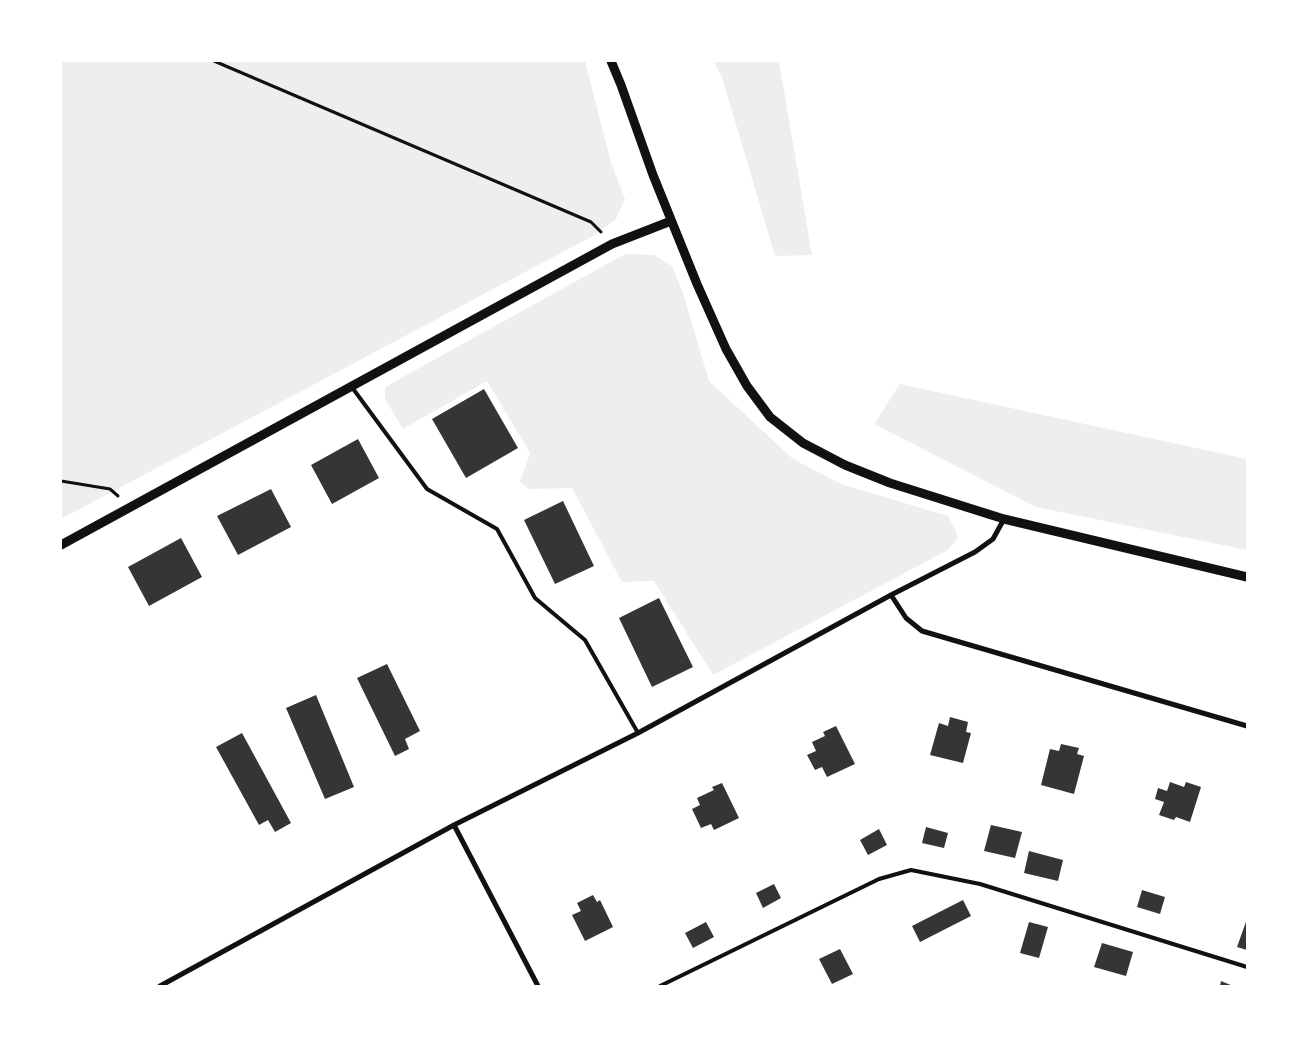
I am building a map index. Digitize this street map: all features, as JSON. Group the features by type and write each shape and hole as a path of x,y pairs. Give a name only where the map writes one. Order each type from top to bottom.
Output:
{"street":[{"path":"612,61 653,175 697,284 726,349 748,386 770,417 803,443 845,465 890,483 1004,519 1247,577"},
{"path":"61,545 612,244 671,221"},
{"path":"160,986 167,984 454,825 638,733 975,552 994,539 1004,519"},
{"path":"891,596 906,618 922,631 1247,726"},
{"path":"454,825 538,986"}],"lane":[{"path":"351,386 427,489 496,529 535,598 585,640 638,733"},
{"path":"660,986 879,879 911,870 980,884 1247,967"}],"path":[{"path":"214,61 591,222 612,244"},
{"path":"61,480 110,489 128,508"}],"shaded area":[{"path":"61,61 585,61 611,163 625,199 616,219 593,236 61,519"},
{"path":"714,61 779,61 812,255 775,256 722,77"},
{"path":"625,254 654,255 672,266 683,293 709,381 793,459 841,484 948,516 958,538 948,550 713,675 654,581 622,582 572,488 529,489 520,482 530,453 487,381 403,429 385,399 385,387"},
{"path":"900,384 1247,459 1247,550 1036,507 874,424"}],"building":[{"path":"484,389 518,448 466,478 432,419"},
{"path":"358,439 379,478 332,504 311,465"},
{"path":"271,489 291,527 238,555 217,516"},
{"path":"563,501 594,566 555,584 524,520"},
{"path":"181,538 202,577 149,606 128,567"},
{"path":"659,598 693,667 652,687 619,618"},
{"path":"387,664 420,731 405,739 409,749 395,756 357,678"},
{"path":"316,695 354,787 325,799 286,708"},
{"path":"950,717 968,722 966,732 971,733 963,763 930,755 939,723 948,726"},
{"path":"836,726 855,764 827,777 822,767 815,770 807,755 816,751 812,742 825,736 823,732"},
{"path":"242,733 291,823 275,832 268,820 259,825 216,747"},
{"path":"1061,744 1079,748 1077,754 1084,756 1074,794 1041,785 1050,749 1059,751"},
{"path":"1170,782 1184,787 1186,782 1201,787 1190,822 1176,817 1174,820 1159,815 1164,802 1155,799 1158,788 1167,791"},
{"path":"722,783 739,818 714,830 711,824 701,828 692,809 700,805 697,798 714,790 712,787"},
{"path":"991,825 1022,832 1015,858 984,851"},
{"path":"926,827 948,833 944,848 922,843"},
{"path":"879,829 887,845 868,855 860,840"},
{"path":"1029,851 1063,860 1058,881 1024,873"},
{"path":"774,884 781,898 763,908 756,893"},
{"path":"1142,890 1165,897 1160,914 1137,907"},
{"path":"593,895 597,902 600,900 613,927 585,941 572,915 581,911 577,903"},
{"path":"963,900 971,916 920,942 912,926"},
{"path":"1247,919 1247,950 1237,947"},
{"path":"706,922 714,937 693,948 685,933"},
{"path":"1029,922 1048,927 1039,958 1020,953"},
{"path":"1102,943 1133,952 1126,976 1094,967"},
{"path":"840,949 853,974 832,984 819,959"},
{"path":"1221,981 1233,986 1220,986"}]}
